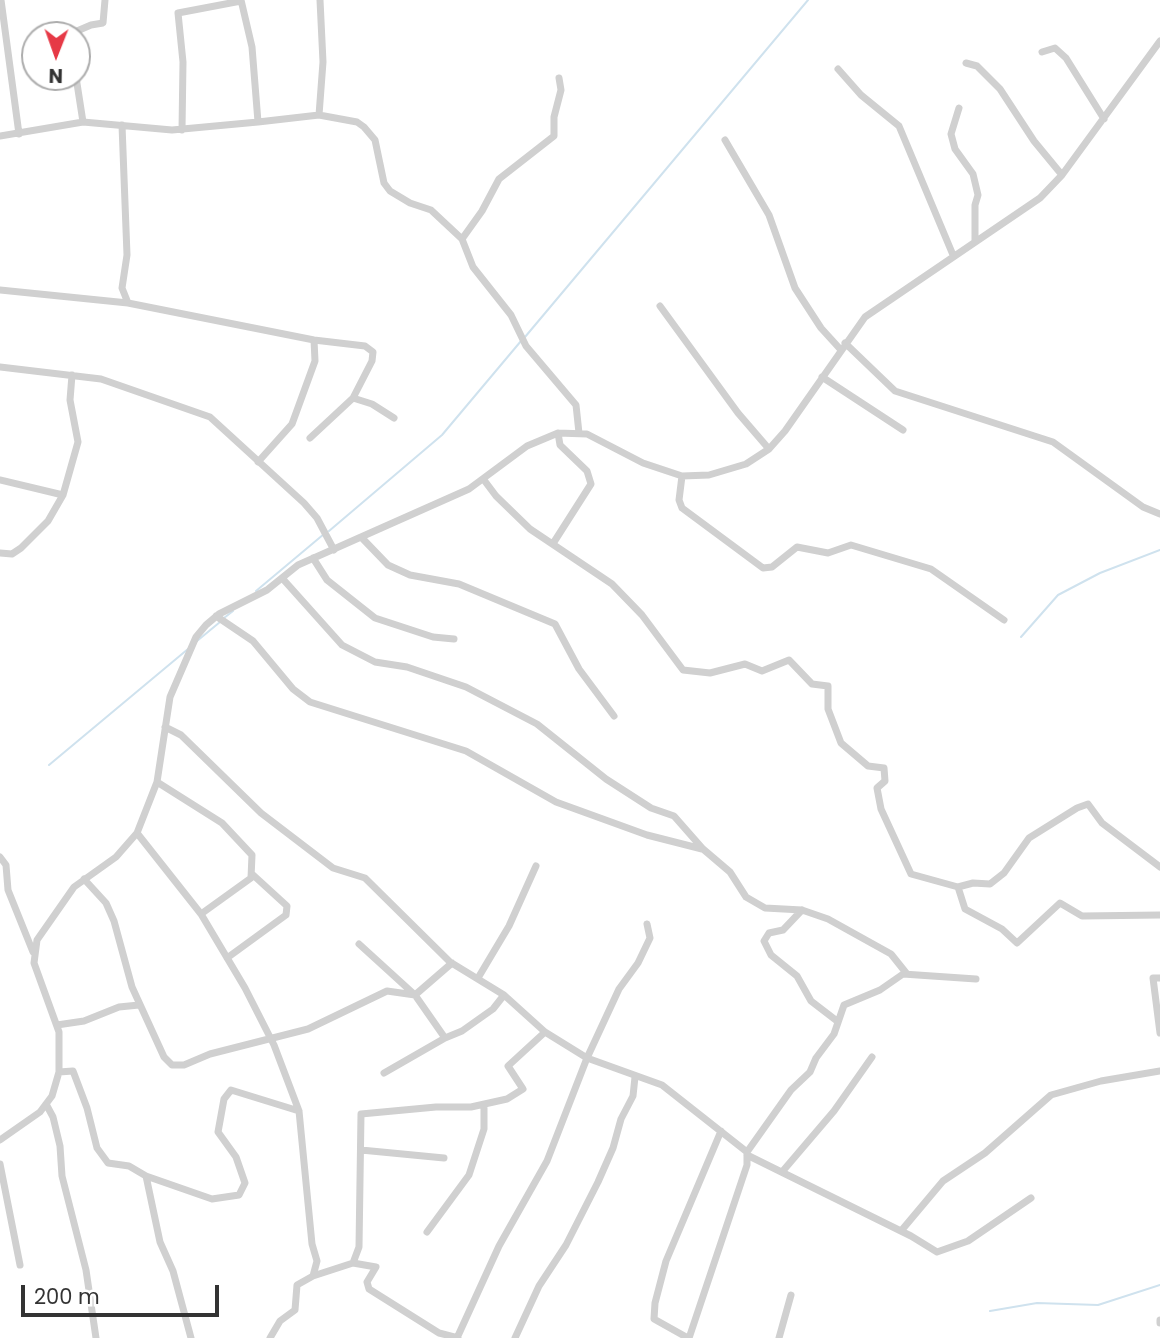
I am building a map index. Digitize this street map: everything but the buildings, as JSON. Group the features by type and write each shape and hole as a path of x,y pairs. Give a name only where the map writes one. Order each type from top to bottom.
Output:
{"street":[{"path":"1,0 19,134"},
{"path":"91,25 103,23 105,0"},
{"path":"319,115 323,62 320,0"},
{"path":"182,130 183,62 178,13 241,1 252,47 258,122"},
{"path":"33,953 37,940 74,887 116,857 137,833 157,782 170,697 196,637 216,616 267,590 298,565 484,480 527,446 558,433 579,433 601,439 643,463 682,476 709,475 731,470 769,449 865,317 1040,198 1062,175 1160,41"},
{"path":"1042,52 1055,48 1066,58 1104,118"},
{"path":"966,63 977,66 1000,89 1034,141 1062,175"},
{"path":"838,69 861,95 898,127 953,255"},
{"path":"462,239 499,179 554,136 554,117 561,90 559,78"},
{"path":"78,91 83,122"},
{"path":"959,108 951,134 955,149 973,174 978,195 975,205 975,241"},
{"path":"0,136 83,122 182,130 319,115 357,122 375,140 384,183 390,191 410,203 431,210 462,239 473,267 512,315 526,346 576,405 579,433"},
{"path":"122,125 127,255 122,288 128,303"},
{"path":"725,140 769,215 795,288 821,328 843,347 895,391 1053,442 1143,507 1160,514"},
{"path":"0,290 128,303 314,340 366,346 373,352 372,361 353,398 310,438"},
{"path":"660,306 738,412 769,449"},
{"path":"258,462 292,424 315,361 314,340"},
{"path":"0,367 101,379 211,417 317,518 334,550"},
{"path":"0,554 12,554 21,548 48,521 63,495 78,442 70,400 72,375"},
{"path":"822,377 903,430"},
{"path":"353,398 372,404 394,418"},
{"path":"554,542 591,484 587,471 559,445 558,433"},
{"path":"682,476 679,500 682,508 764,568 772,567 797,547 828,553 851,545 931,569 1004,620"},
{"path":"484,480 496,496 530,529 554,542 612,584 642,615 683,670 710,673 745,664 762,671 789,660 812,684 828,686 828,709 841,743 868,766 884,768 885,781 877,788 881,809 911,874 958,887 973,883 990,884 1004,873 1029,838 1088,804 1102,823 1160,867"},
{"path":"0,481 63,495"},
{"path":"362,538 388,565 410,575 459,584 555,624 579,669 614,716"},
{"path":"313,558 327,580 375,618 433,638 454,639"},
{"path":"282,578 342,645 375,662 407,667 466,687 537,724 606,779 651,808 674,816 703,849 730,872 746,897 765,908 802,910 828,919 891,954 907,974"},
{"path":"216,616 253,640 293,689 310,702 466,751 556,802 647,835 703,849"},
{"path":"165,727 181,735 261,813 316,857 333,868 365,878 452,963 504,995 545,1032 587,1058 662,1085 721,1130 747,1154 901,1231 937,1252 968,1241 1031,1198"},
{"path":"157,782 195,803 242,841 252,855 251,878 201,914"},
{"path":"137,833 201,914 270,1037 299,1111 312,1244 317,1261 313,1276"},
{"path":"0,857 6,865 4,889 33,953 57,1025 61,1054 52,1096 29,1123 0,1140"},
{"path":"478,978 509,926 536,866"},
{"path":"227,958 286,915 287,906 252,874"},
{"path":"84,879 106,903 139,1005 164,1057 172,1065 184,1065 210,1054 308,1029 387,991 415,995 452,963"},
{"path":"958,887 965,909 1002,929 1017,943 1060,903 1082,916 1160,915"},
{"path":"802,910 783,930 769,933 764,941 771,954 797,976 811,1000 837,1021"},
{"path":"270,1338 280,1321 295,1310 297,1284 353,1263 376,1268 367,1282 369,1289 439,1333 457,1338 499,1246 547,1161 587,1058 620,989 638,963 650,938 647,924"},
{"path":"359,944 415,995 445,1038"},
{"path":"721,1130 666,1261 655,1303 654,1319 688,1338 747,1154 791,1090 810,1072 816,1058 834,1034 844,1005 880,990 907,974 976,979"},
{"path":"1160,978 1153,978 1160,1033"},
{"path":"384,1073 476,1022 493,1009 504,995"},
{"path":"57,1025 84,1021 119,1007 139,1005"},
{"path":"353,1263 359,1247 361,1114 436,1107 484,1106 507,1100 523,1089 508,1066 545,1032"},
{"path":"782,1172 834,1111 872,1057"},
{"path":"59,1072 73,1071 87,1108 97,1147 108,1163 129,1166 146,1176 212,1199 239,1195 245,1183 236,1157 218,1132 224,1099 231,1090 299,1111"},
{"path":"901,1231 943,1181 985,1153 1051,1095 1101,1081 1160,1071"},
{"path":"515,1338 539,1286 578,1223 613,1148 621,1119 633,1096 635,1077"},
{"path":"46,1104 53,1117 60,1146 62,1176 86,1270 96,1338"},
{"path":"427,1232 469,1175 484,1129 484,1106"},
{"path":"360,1150 444,1158"},
{"path":"0,1164 20,1265"},
{"path":"146,1176 160,1241 173,1271 191,1338"},
{"path":"779,1338 791,1295"}],"waterway":[{"path":"525,337 808,0"},
{"path":"329,531 442,435 521,341"},
{"path":"256,591 324,534"},
{"path":"1021,637 1058,595 1100,573 1160,550"},
{"path":"224,618 233,611"},
{"path":"197,641 220,622"},
{"path":"49,765 188,649"},
{"path":"990,1311 1037,1303 1098,1305 1160,1285"}]}
